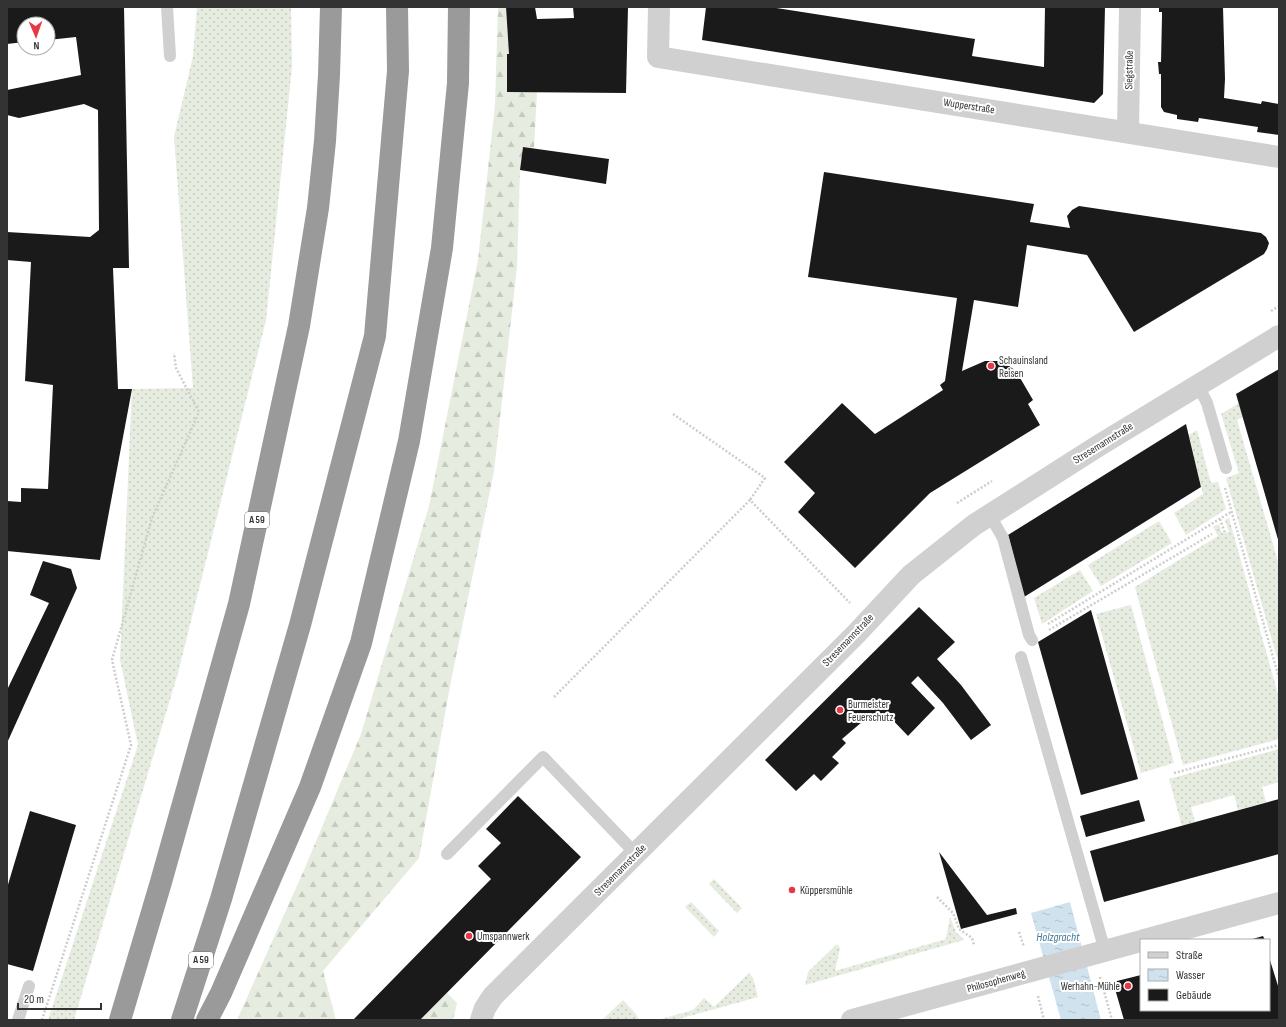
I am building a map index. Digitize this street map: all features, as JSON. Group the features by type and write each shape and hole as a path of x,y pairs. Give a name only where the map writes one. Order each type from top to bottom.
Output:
{"highway":[{"name":"A 59","path":"120,1020 161,882 239,604 300,326 318,208 325,141 331,7"},
{"name":"A 59","path":"182,1020 221,899 300,625 375,336 398,71 397,7"},
{"path":"207,1020 310,787 361,643 409,441 442,248 458,83 459,7"}],"street":[{"name":"Wupperstraße","path":"659,7 658,56 1279,157"},
{"name":"Siegstraße","path":"1128,132 1130,7"},
{"name":"Stresemannstraße","path":"481,1020 485,1008 493,996 850,639 911,575 949,544 990,514 1279,336"},
{"path":"1148,939 1279,903"},
{"name":"Philosophenweg","path":"852,1020 1033,981 1099,960 1140,941"}],"lane":[{"path":"167,7 170,56"},
{"path":"1198,385 1207,403 1226,468"},
{"path":"990,514 1003,538 1029,635 1032,640"},
{"path":"1021,657 1076,828 1099,960"},
{"path":"447,854 543,757 636,854"},
{"path":"18,1020 29,986"}],"path":[{"path":"42,1020 131,745 112,660 152,518 198,412 176,368 174,353"},
{"path":"554,697 750,500 764,478 673,414"},
{"path":"1223,483 1279,678"},
{"path":"750,500 851,603"},
{"path":"1053,621 1232,512"},
{"path":"1220,519 1225,532"},
{"path":"1032,640 1212,534"},
{"path":"1174,773 1279,745"},
{"path":"937,897 953,913 959,929 972,938 974,945"},
{"path":"1099,960 1112,1020"},
{"path":"1033,981 1044,1020"}],"green space":[{"path":"197,7 291,7 292,67 266,320 178,673 74,1020 48,1020 138,745 120,660 132,389 193,388 174,137 193,56"},
{"path":"498,7 506,7 509,54 507,54 507,91 537,92 534,148 523,147 520,170 517,267 494,471 450,686 419,858 323,971 336,1020 237,1020 304,870 361,734 429,506 478,260 495,105"},
{"path":"1239,403 1243,417 1237,420 1279,565 1279,665 1226,478 1239,473 1221,414"},
{"path":"1197,430 1211,483 1218,482 1226,509 1186,535 1174,513 1203,494 1189,435"},
{"path":"1229,518 1279,698 1279,739 1183,765 1135,587 1218,536 1213,527 1219,524 1222,533 1229,532 1225,520"},
{"path":"1159,521 1172,543 1101,586 1088,565"},
{"path":"1080,570 1093,591 1042,624 1034,598"},
{"path":"1131,605 1174,763 1141,773 1096,614"},
{"path":"1279,749 1279,782 1262,787 1266,802 1238,810 1234,795 1191,807 1195,822 1182,826 1169,779"},
{"path":"714,879 742,908 737,913 709,884"},
{"path":"691,902 719,931 714,937 685,907"},
{"path":"950,917 956,932 964,940 805,985 808,972 837,944 840,948 835,971 946,939"},
{"path":"749,973 753,978 758,997 675,1020 658,1020 693,1010 704,998 714,1007"},
{"path":"447,993 457,1003 453,1020 420,1020"},
{"path":"623,1000 636,1014 639,1020 602,1020"}],"water":[{"name":"Holzgracht","path":"1070,902 1101,1020 1061,1020 1031,913"}],"building":[{"path":"7,7 124,7 129,268 113,268 118,389 132,389 100,560 7,551 7,501 21,502 21,488 48,489 53,385 25,381 31,262 7,260 7,232 90,237 99,230 98,110 84,104 19,118 7,115 7,90 81,75 76,37 56,39 56,16 16,16 16,43 7,44"},
{"path":"506,7 535,7 537,19 574,18 573,7 628,7 626,93 507,92 507,54 509,54"},
{"path":"706,7 770,7 975,39 972,56 1044,67 1045,7 1105,7 1103,94 1094,103 702,40"},
{"path":"1159,7 1223,7 1225,79 1224,98 1261,104 1262,101 1279,104 1279,135 1257,132 1258,127 1199,118 1198,122 1177,119 1177,115 1164,112 1161,107 1161,74 1159,74 1158,62 1161,62 1162,16 1162,12 1159,12"},
{"path":"523,147 609,159 606,184 520,170"},
{"name":"Schauinsland Reisen","path":"824,172 1034,204 1030,222 1070,228 1067,216 1072,210 1079,206 1261,233 1266,237 1269,243 1264,254 1134,332 1087,255 1027,245 1018,307 974,300 962,371 985,361 1002,361 1016,371 1033,400 1028,404 1040,425 930,493 855,568 798,512 815,493 784,462 842,403 875,434 943,390 940,385 945,381 957,298 808,277"},
{"path":"1279,369 1279,543 1236,394"},
{"path":"1186,424 1201,487 1024,597 1008,535"},
{"path":"43,561 71,569 77,588 7,743 7,690 49,603 30,595"},
{"path":"919,607 955,642 937,659 961,685 991,725 971,740 943,703 918,676 911,683 935,708 908,736 886,713 876,723 869,716 842,739 846,743 832,757 839,763 821,781 814,774 796,791 765,760"},
{"path":"1091,610 1138,779 1081,795 1038,642"},
{"name":"Umspannwerk","path":"518,796 581,857 420,1020 355,1020 354,1019 491,879 478,866 501,843 486,829"},
{"path":"1279,799 1279,854 1104,902 1090,851"},
{"path":"1139,800 1145,821 1086,837 1080,816"},
{"path":"30,811 76,825 33,971 7,964 7,888"},
{"path":"939,852 987,915 1016,908 1017,914 961,929"},
{"path":"1263,936 1264,939 1252,939"},
{"name":"Werhahn-Mühle","path":"1270,960 1279,989 1279,1020 1124,1020 1113,982 1140,975 1140,1011 1270,1011"}],"place":[{"name":"Schauinsland Reisen","path":"991,366"},
{"name":"Burmeister Feuerschutz","path":"840,710"},
{"name":"Küppersmühle","path":"792,890"},
{"name":"Umspannwerk","path":"469,936"},
{"name":"Werhahn-Mühle","path":"1128,986"}]}
